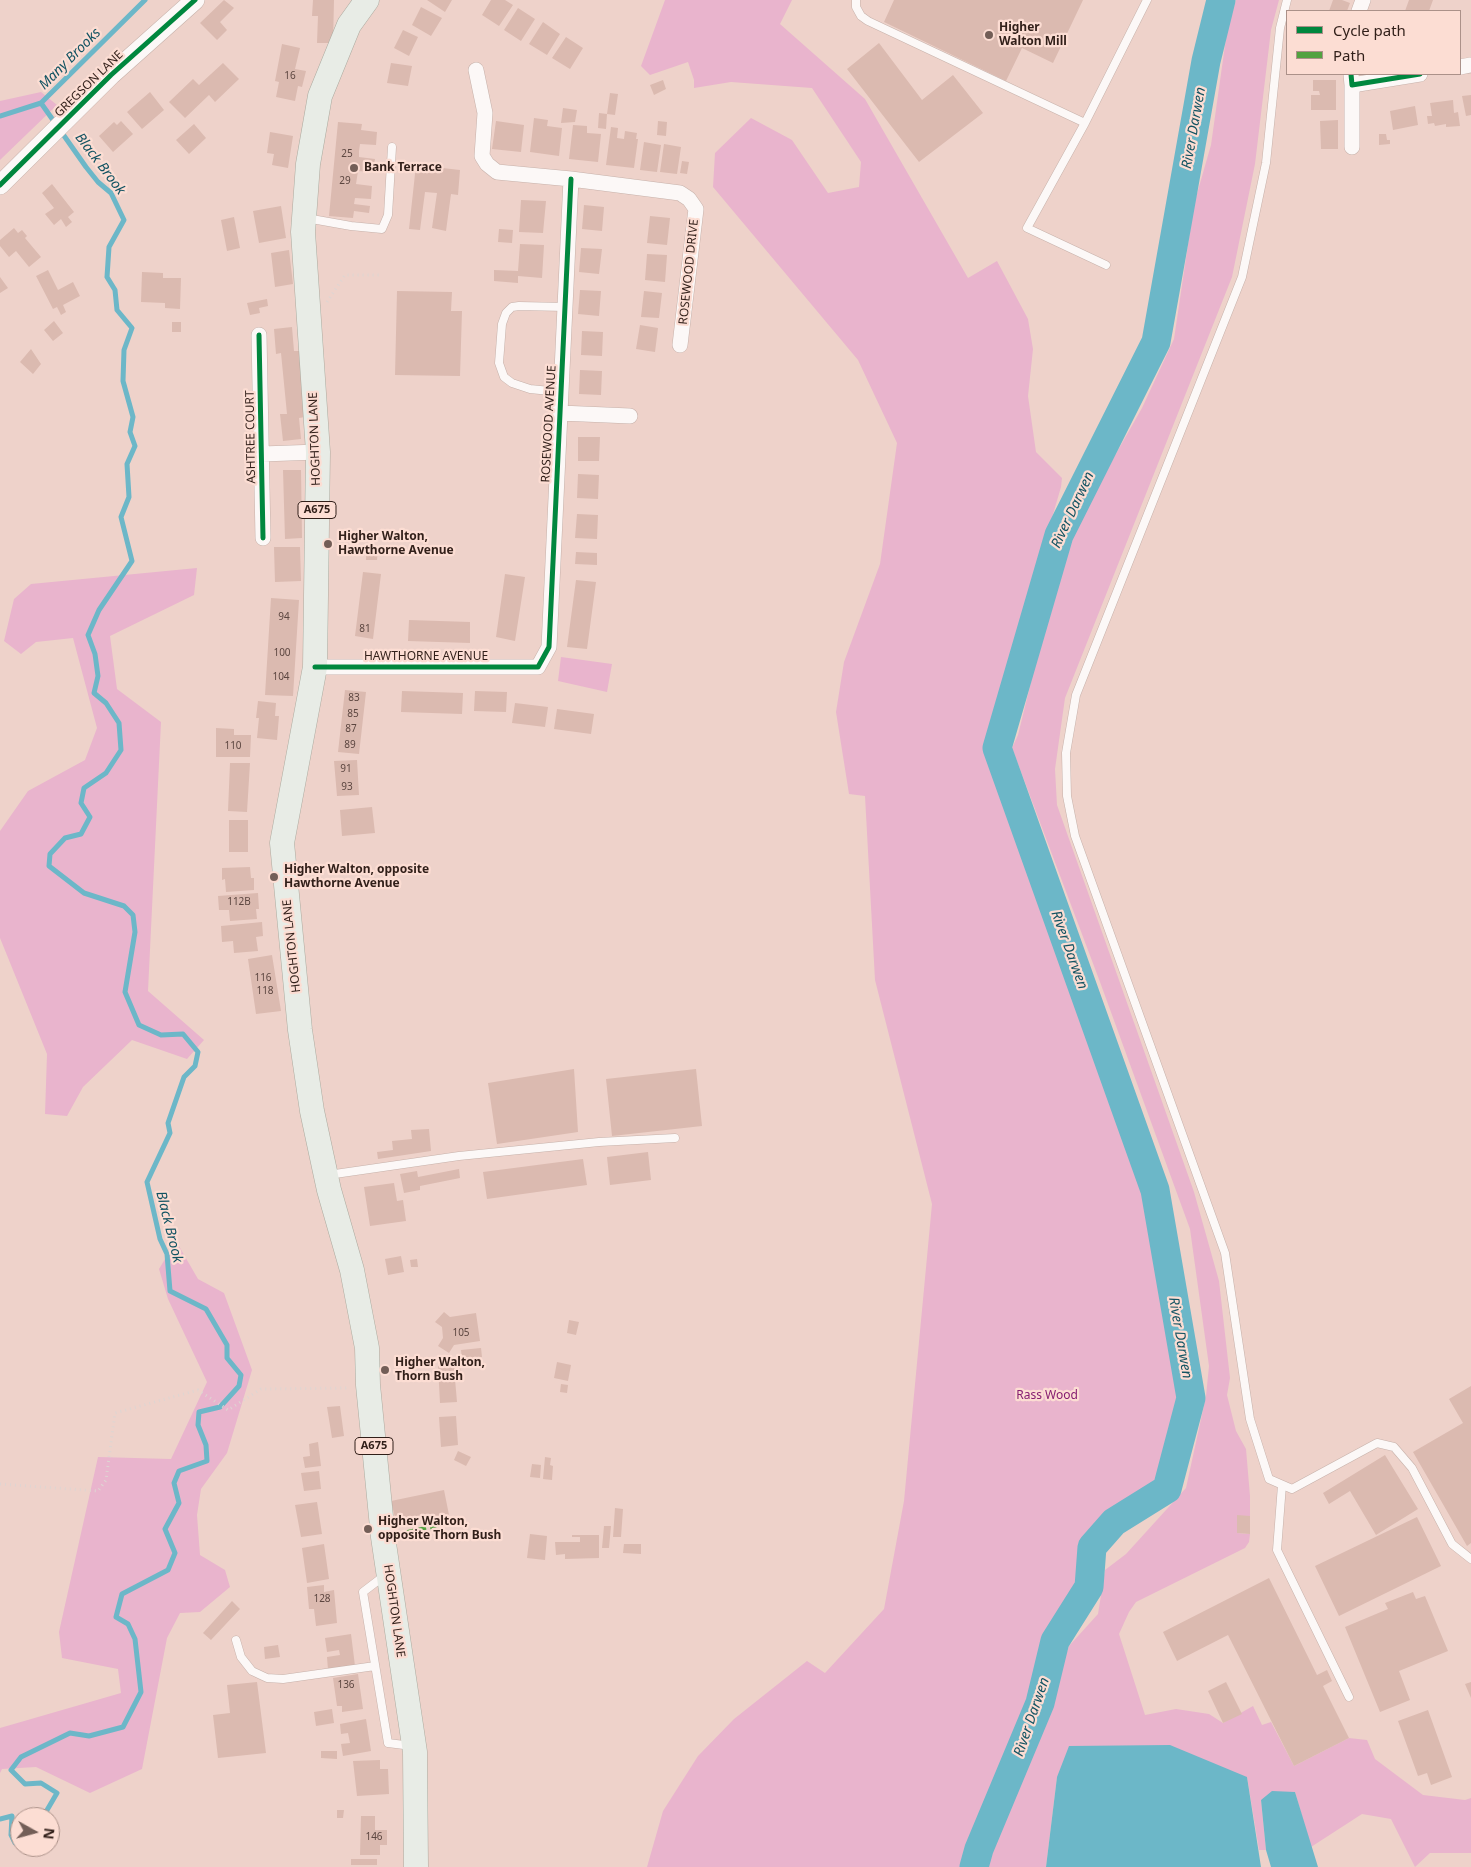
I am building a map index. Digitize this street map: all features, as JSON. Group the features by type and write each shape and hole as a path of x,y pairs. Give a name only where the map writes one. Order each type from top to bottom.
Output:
{"main road":[{"name":"HOGHTON LANE","path":"367,0 349,25 320,96 308,164 304,232 318,452 314,667 282,843 300,1030 312,1111 326,1175 352,1270 368,1348 368,1385 384,1537 414,1746 416,1867"}],"street":[{"name":"GREGSON LANE","path":"0,185 111,75 195,0"},
{"name":"ROSEWOOD DRIVE","path":"476,70 485,113 482,156 487,164 497,172 680,193 689,199 696,209 680,345"},
{"path":"1352,147 1352,79 1406,75"},
{"name":"ROSEWOOD AVENUE","path":"538,667 549,647 570,179"},
{"name":"ASHTREE COURT","path":"259,335 263,538"},
{"path":"560,413 630,416"},
{"name":"ASHTREE COURT","path":"262,454 318,452"},
{"name":"HAWTHORNE AVENUE","path":"314,667 538,667"}],"lane":[{"path":"856,0 856,7 861,16 868,21 1085,123"},
{"path":"1106,265 1027,228 1085,123 1147,0"},
{"path":"1287,0 1280,28 1266,162 1242,278 1076,695 1066,753 1067,796 1076,836 1226,1254 1250,1419 1269,1479 1292,1490 1377,1443 1394,1447 1412,1468 1452,1544 1471,1559"},
{"path":"304,218 382,229 388,215 392,147"},
{"path":"560,392 530,389 512,383 504,377 499,363 502,324 506,313 512,307 565,308"},
{"path":"326,1175 459,1156 599,1142 675,1138"},
{"path":"1282,1485 1277,1550 1349,1697"},
{"path":"389,1573 363,1592 388,1743 414,1746"},
{"path":"236,1640 241,1657 252,1671 266,1678 283,1680 375,1666"}],"path":[{"path":"309,317 317,316 345,275 380,275"},
{"path":"0,1484 98,1491 106,1480 115,1413 198,1390 228,1410 261,1389 350,1388"}],"green space":[{"name":"Rass Wood","path":"665,0 792,0 780,24 865,99 968,278 997,261 1028,319 1033,349 1028,396 1036,452 1062,478 1061,487 984,750 1144,1194 1183,1398 1163,1486 1114,1515 1089,1546 1085,1584 1050,1639 1035,1702 974,1846 969,1867 647,1867 663,1811 698,1756 734,1719 807,1661 825,1673 884,1609 904,1501 932,1204 875,980 865,796 849,794 836,712 844,662 880,564 897,443 858,360 713,187 715,153 751,118 792,140 828,193 859,187 861,162 812,88 731,82 694,88 694,80 688,62 650,75 641,66"},
{"path":"1236,0 1279,0 1271,30 1255,164 1232,277 1065,698 1055,769 1057,805 1194,1192 1219,1281 1230,1378 1227,1395 1236,1431 1246,1449 1250,1496 1250,1516 1237,1516 1237,1533 1250,1534 1249,1542 1245,1548 1136,1602 1119,1634 1145,1715 1176,1709 1209,1714 1223,1723 1253,1706 1262,1725 1271,1722 1294,1766 1349,1738 1367,1740 1375,1759 1423,1795 1465,1800 1471,1798 1471,1853 1430,1853 1415,1867 1391,1819 1362,1814 1311,1847 1295,1792 1261,1800 1266,1850 1259,1850 1247,1777 1057,1777 1046,1867 981,1867 986,1850 1047,1705 1069,1646 1098,1614 1105,1570 1126,1554 1186,1488 1206,1396 1209,1366 1190,1229 1012,748 1018,735 1036,652 1068,538 1142,408 1174,339 1194,204 1211,145 1227,31"},
{"path":"41,92 57,105 0,160 0,101"},
{"path":"197,568 194,595 110,636 117,689 161,722 148,991 204,1040 187,1059 132,1040 83,1087 67,1116 45,1114 47,1054 0,938 0,831 28,791 85,760 97,728 73,638 36,642 21,654 4,641 14,599 31,584"},
{"path":"561,657 612,664 607,692 558,681"},
{"path":"176,1241 198,1279 224,1293 252,1370 227,1453 201,1489 197,1515 200,1555 225,1570 230,1587 200,1612 180,1613 167,1638 142,1769 90,1793 36,1767 2,1769 0,1773 0,1728 121,1693 118,1669 62,1658 59,1632 98,1457 171,1459 207,1382 168,1299 159,1269"}],"water":[{"path":"1170,1745 1247,1777 1261,1867 1046,1867 1057,1777 1069,1746"},
{"path":"1272,1791 1295,1792 1318,1867 1271,1867 1266,1850 1261,1800"}],"building":[{"path":"224,0 234,8 220,22 227,30 217,40 200,23"},
{"path":"313,0 334,0 333,43 317,43 318,16 312,16"},
{"path":"427,0 452,0 445,12"},
{"path":"491,0 505,0 513,5 499,26 482,15"},
{"name":"Higher Walton Mill","path":"894,0 1083,0 1053,63 1022,48 1006,81 884,22"},
{"path":"1333,0 1342,0 1350,3 1347,10 1329,10"},
{"path":"1409,0 1433,0 1429,10 1405,10"},
{"path":"421,7 442,18 431,36 412,25"},
{"path":"518,8 535,19 521,41 504,30"},
{"path":"543,22 560,34 547,55 529,44"},
{"path":"403,30 418,37 409,56 394,48"},
{"path":"566,37 583,48 570,69 552,58"},
{"path":"879,43 922,100 953,75 983,113 919,162 847,69"},
{"path":"282,44 300,48 295,69 306,71 302,87 298,86 295,101 276,97 279,82 275,81"},
{"path":"223,63 239,79 215,102 209,95 185,118 169,102 193,79 199,85"},
{"path":"391,63 412,66 408,86 387,83"},
{"path":"663,80 666,89 654,95 650,85"},
{"path":"1313,80 1336,80 1336,110 1311,110 1311,95 1320,95 1319,91 1313,91"},
{"path":"150,92 164,110 142,129 127,112"},
{"path":"610,93 618,94 615,115 607,114"},
{"path":"1471,95 1471,115 1466,116 1462,96"},
{"path":"1453,100 1454,113 1458,112 1460,126 1446,127 1446,124 1435,126 1434,123 1428,124 1427,116 1432,116 1430,103"},
{"path":"1415,106 1418,125 1393,130 1390,111"},
{"path":"563,108 577,110 575,122 561,123"},
{"path":"599,113 607,114 606,129 598,128"},
{"path":"534,118 548,120 547,126 562,128 559,156 530,152"},
{"path":"1338,120 1338,149 1321,149 1320,121"},
{"path":"121,121 133,134 113,152 99,136 114,122 117,125"},
{"path":"496,121 524,125 521,152 492,149"},
{"path":"658,121 667,122 666,136 657,135"},
{"name":"Bank Terrace","path":"338,122 362,124 361,130 377,132 376,145 360,144 359,151 359,157 375,159 373,172 358,171 356,184 372,186 371,199 355,198 354,204 370,206 369,213 354,211 353,218 329,216"},
{"path":"194,124 206,138 189,154 176,140"},
{"path":"573,125 587,126 587,133 601,134 598,162 569,159"},
{"path":"611,127 618,128 617,138 624,139 625,131 637,133 636,139 638,139 634,168 606,165"},
{"path":"270,132 293,136 288,168 272,165 274,154 267,153"},
{"path":"1379,134 1386,134 1390,144 1379,145"},
{"path":"644,142 661,145 657,172 640,170"},
{"path":"664,144 681,147 677,174 660,172"},
{"path":"682,161 689,162 687,174 680,173"},
{"path":"416,165 460,170 458,195 451,194 446,231 432,228 437,193 425,192 420,230 409,229"},
{"path":"52,184 74,212 68,217 72,222 66,227 61,219 54,225 45,214 54,208 42,193"},
{"path":"521,200 546,201 543,233 519,232"},
{"path":"584,205 604,207 602,231 582,229"},
{"path":"281,206 286,238 259,243 253,211"},
{"path":"650,216 670,218 667,245 647,243"},
{"path":"234,217 240,248 227,251 221,220"},
{"path":"14,228 18,233 22,230 27,236 25,238 41,257 29,267 16,251 9,257 0,246 0,240"},
{"path":"499,229 513,230 512,243 498,242"},
{"path":"520,244 544,245 542,278 518,276 518,283 494,281 494,270 518,271"},
{"path":"581,248 602,249 599,274 579,272"},
{"path":"289,250 293,284 275,287 271,253"},
{"path":"647,254 667,255 665,282 645,280"},
{"path":"48,270 58,290 73,282 80,296 63,305 66,312 61,315 57,307 53,309 36,276"},
{"path":"142,272 163,273 163,278 181,278 180,309 165,308 165,303 141,302"},
{"path":"0,277 8,288 0,293"},
{"path":"580,290 601,291 599,316 578,314"},
{"path":"397,291 452,292 451,311 462,311 460,376 395,375"},
{"path":"644,291 662,293 659,318 641,317"},
{"path":"267,299 268,306 259,308 260,313 250,315 247,303"},
{"path":"54,321 63,333 53,341 44,330"},
{"path":"172,322 181,322 181,332 172,332"},
{"path":"640,325 658,328 655,352 636,349"},
{"path":"292,327 294,351 299,351 305,417 299,418 301,439 283,441 280,414 287,414 281,353 276,354 274,329"},
{"path":"582,331 603,332 602,356 581,355"},
{"path":"31,349 41,364 33,374 20,362"},
{"path":"580,370 602,371 601,395 579,394"},
{"path":"578,437 600,437 599,461 578,461"},
{"path":"283,470 301,470 302,538 285,539"},
{"path":"578,474 599,475 598,499 577,498"},
{"path":"577,514 598,515 597,539 575,538"},
{"path":"367,545 378,546 377,560 366,560"},
{"path":"274,547 300,547 301,581 275,582"},
{"path":"576,552 597,553 597,565 575,564"},
{"path":"363,572 381,574 373,639 355,636"},
{"path":"505,574 525,577 515,641 496,637"},
{"path":"576,580 596,582 587,649 567,647"},
{"path":"271,598 299,600 293,696 265,695"},
{"path":"409,620 470,622 470,643 408,641"},
{"path":"345,690 366,692 359,754 338,752"},
{"path":"402,691 463,693 462,714 401,712"},
{"path":"475,691 507,692 506,712 474,711"},
{"path":"258,701 276,703 275,716 279,716 277,740 257,738 259,718 256,718"},
{"path":"515,703 548,707 545,727 512,723"},
{"path":"557,709 594,714 591,734 554,729"},
{"path":"216,728 234,729 234,735 251,735 250,757 216,757"},
{"path":"357,760 359,795 337,796 334,761"},
{"path":"230,763 250,763 247,812 228,811"},
{"path":"372,807 375,833 342,836 340,810"},
{"path":"229,820 248,820 248,852 229,852"},
{"path":"250,867 251,878 254,878 254,890 226,892 225,879 222,880 222,868"},
{"path":"258,893 259,909 256,909 257,919 230,921 229,910 219,910 218,896"},
{"path":"262,922 263,936 256,937 258,951 234,953 233,941 222,942 221,926"},
{"path":"272,955 281,1011 256,1014 248,959"},
{"path":"574,1069 578,1132 497,1144 488,1083"},
{"path":"696,1069 702,1126 612,1136 606,1079"},
{"path":"429,1129 431,1151 378,1159 377,1152 393,1150 392,1141 412,1139 411,1130"},
{"path":"648,1152 651,1180 610,1185 607,1157"},
{"path":"583,1159 587,1185 487,1199 483,1172"},
{"path":"459,1169 460,1178 420,1186 420,1190 404,1193 400,1174 417,1171 418,1177"},
{"path":"394,1183 397,1201 403,1200 406,1221 370,1226 364,1187"},
{"path":"401,1256 404,1272 388,1275 385,1259"},
{"path":"417,1259 418,1267 411,1267 410,1260"},
{"path":"444,1312 450,1317 476,1313 480,1341 454,1345 449,1353 438,1346 443,1338 442,1327 435,1322"},
{"path":"569,1320 579,1322 576,1335 567,1333"},
{"path":"481,1348 482,1357 462,1359 461,1350"},
{"path":"557,1362 571,1365 568,1381 554,1378"},
{"path":"460,1364 461,1378 455,1379 457,1402 440,1403 438,1366"},
{"path":"561,1384 568,1385 567,1393 560,1392"},
{"path":"1471,1386 1471,1543 1467,1546 1413,1452 1463,1423 1449,1399"},
{"path":"340,1406 344,1436 332,1438 327,1407"},
{"path":"456,1416 458,1445 441,1447 439,1417"},
{"path":"318,1442 321,1466 305,1468 303,1457 310,1456 309,1444"},
{"path":"458,1451 471,1457 466,1466 454,1460"},
{"path":"1385,1455 1418,1509 1376,1535 1350,1491 1329,1504 1323,1493"},
{"path":"545,1457 551,1458 550,1465 553,1466 552,1480 543,1479"},
{"path":"532,1464 541,1465 540,1478 530,1477"},
{"path":"319,1471 321,1489 304,1491 301,1473"},
{"path":"444,1490 449,1515 397,1526 391,1501"},
{"path":"317,1502 322,1534 301,1537 295,1505"},
{"path":"615,1508 623,1509 621,1537 613,1537"},
{"path":"1237,1515 1250,1516 1250,1534 1237,1533"},
{"path":"1417,1517 1441,1566 1339,1616 1315,1566"},
{"path":"604,1526 611,1526 609,1548 602,1548"},
{"path":"530,1534 547,1536 545,1560 527,1558"},
{"path":"572,1535 599,1535 599,1558 565,1559 565,1554 556,1555 555,1542 580,1542 580,1537 572,1537"},
{"path":"324,1544 329,1579 307,1583 302,1548"},
{"path":"624,1544 641,1544 641,1554 623,1553"},
{"path":"1269,1578 1317,1675 1327,1670 1332,1681 1323,1686 1349,1738 1294,1766 1228,1635 1177,1661 1163,1632"},
{"path":"324,1585 324,1592 334,1590 337,1623 316,1626 314,1609 309,1609 307,1587"},
{"path":"1413,1592 1416,1599 1425,1596 1448,1651 1399,1671 1410,1700 1380,1712 1345,1627 1388,1609 1385,1603"},
{"path":"232,1601 240,1609 211,1640 203,1633"},
{"path":"351,1634 355,1666 328,1670 327,1657 340,1655 339,1650 327,1652 325,1638"},
{"path":"278,1645 280,1657 265,1659 264,1647"},
{"path":"358,1674 363,1709 342,1712 342,1706 337,1706 333,1678"},
{"path":"257,1682 266,1753 218,1758 213,1715 230,1713 227,1685"},
{"path":"1226,1682 1242,1714 1223,1723 1208,1691"},
{"path":"1471,1682 1471,1698 1465,1684"},
{"path":"332,1709 334,1723 316,1726 314,1712"},
{"path":"1428,1710 1452,1777 1431,1785 1427,1773 1418,1776 1398,1721"},
{"path":"366,1719 371,1751 343,1756 341,1744 350,1743 348,1733 341,1734 340,1724"},
{"path":"321,1751 337,1751 337,1759 321,1758"},
{"path":"380,1760 380,1769 388,1769 389,1794 357,1796 353,1761"},
{"path":"337,1810 344,1810 343,1818 337,1818"},
{"path":"361,1816 375,1816 375,1830 387,1830 387,1845 380,1845 380,1855 360,1855"},
{"path":"351,1859 377,1859 377,1865 351,1865"}],"waterway":[{"name":"Many Brooks","path":"0,116 41,103 145,0"},
{"name":"River Darwen","path":"974,1867 979,1849 1040,1703 1055,1641 1089,1587 1092,1547 1114,1522 1167,1489 1191,1398 1155,1190 997,748 1059,535 1156,342 1206,61 1221,0"},
{"name":"Black Brook","path":"41,103 86,167 98,182 111,193 124,220 109,247 107,277 115,290 117,310 132,328 124,350 123,381 133,417 130,432 135,446 127,464 129,497 121,517 132,561 99,610 88,635 95,654 98,676 94,693 106,703 119,723 121,750 106,773 84,788 81,803 90,817 81,834 65,838 50,854 49,866 84,893 124,906 133,915 135,932 125,992 139,1025 161,1035 183,1034 198,1052 195,1066 184,1077 168,1123 170,1133 147,1182 160,1239 167,1254 170,1291 206,1309 227,1345 227,1358 241,1375 239,1386 220,1407 199,1412 198,1425 206,1445 207,1461 179,1471 174,1483 179,1503 165,1529 175,1553 168,1570 122,1594 116,1617 128,1624 135,1639 141,1692 123,1727 89,1736 70,1733 21,1757 11,1770 25,1784 41,1783 57,1793 49,1807"},
{"name":"Black Brook","path":"0,1819 10,1816"}],"marked path":[{"path":"383,1537 436,1526"}],"cycle path":[{"path":"0,185 111,75 195,0"},
{"path":"1351,75 1352,85 1414,75"},
{"path":"315,667 538,667 549,647 571,179"},
{"path":"259,335 263,538"}],"place":[{"name":"Higher Walton Mill","path":"989,35"},
{"name":"Bank Terrace","path":"354,168"},
{"name":"Higher Walton, Hawthorne Avenue","path":"328,544"},
{"name":"Higher Walton, opposite Hawthorne Avenue","path":"274,877"},
{"name":"Higher Walton, Thorn Bush","path":"385,1370"},
{"name":"Higher Walton, opposite Thorn Bush","path":"368,1529"}]}
